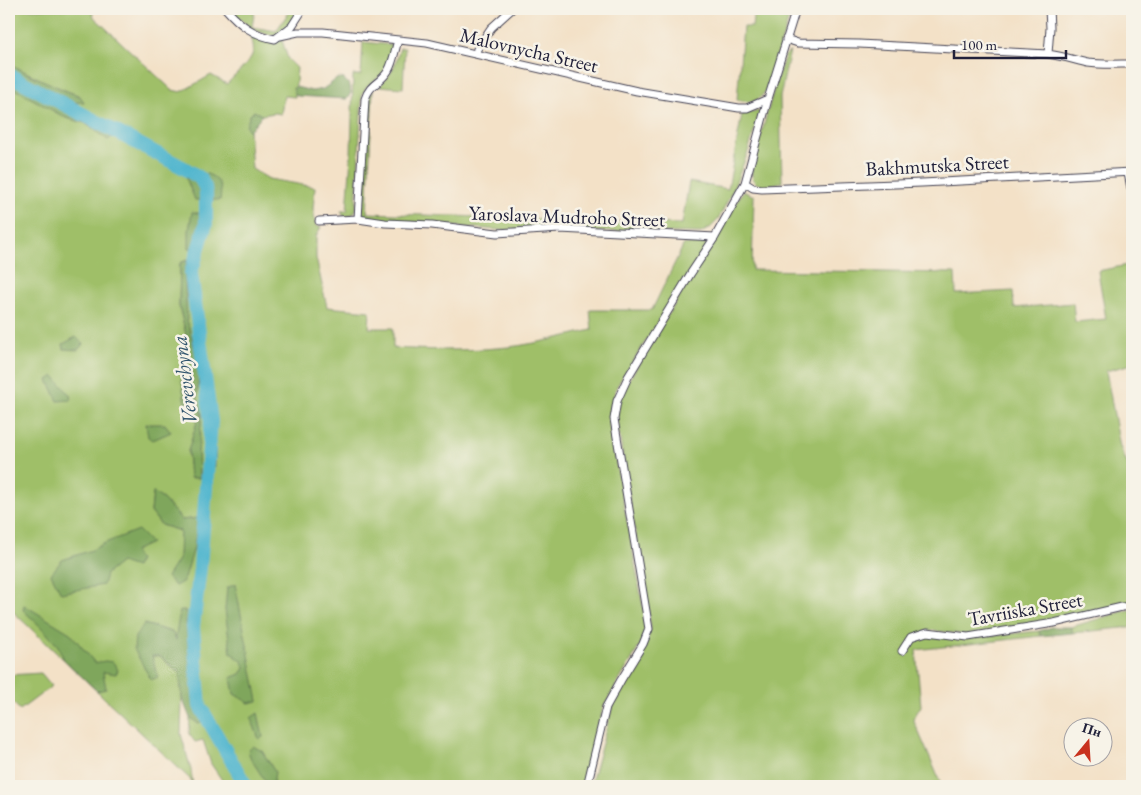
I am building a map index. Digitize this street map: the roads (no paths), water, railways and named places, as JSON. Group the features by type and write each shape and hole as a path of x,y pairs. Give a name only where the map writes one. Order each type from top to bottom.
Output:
{"street":[{"path":"226,9 238,23 248,29 264,37 278,38 292,26 303,9"},
{"path":"476,54 477,49 491,28 512,9"},
{"path":"587,786 606,707 643,644 649,629 614,419 617,401 628,377 715,237 744,183 796,9"},
{"path":"1048,54 1049,9"},
{"name":"Malovnycha Street","path":"278,38 298,32 314,32 427,43 637,91 739,108 747,108 768,98"},
{"path":"786,39 798,43 1048,54 1065,56 1088,63 1132,64"},
{"path":"358,219 365,99 367,92 390,68 398,40"},
{"path":"1130,173 1132,193"},
{"name":"Bakhmutska Street","path":"744,183 753,188 762,189 1130,173"},
{"name":"Yaroslava Mudroho Street","path":"319,221 358,219 497,233 560,229 715,237"},
{"name":"Tavriiska Street","path":"902,651 911,637 927,632 968,637 1054,623 1132,606"}],"waterway":[{"name":"Verevchyna","path":"9,75 184,168 200,178 205,187 206,224 191,273 211,421 200,568 193,627 200,706 246,786"}]}
